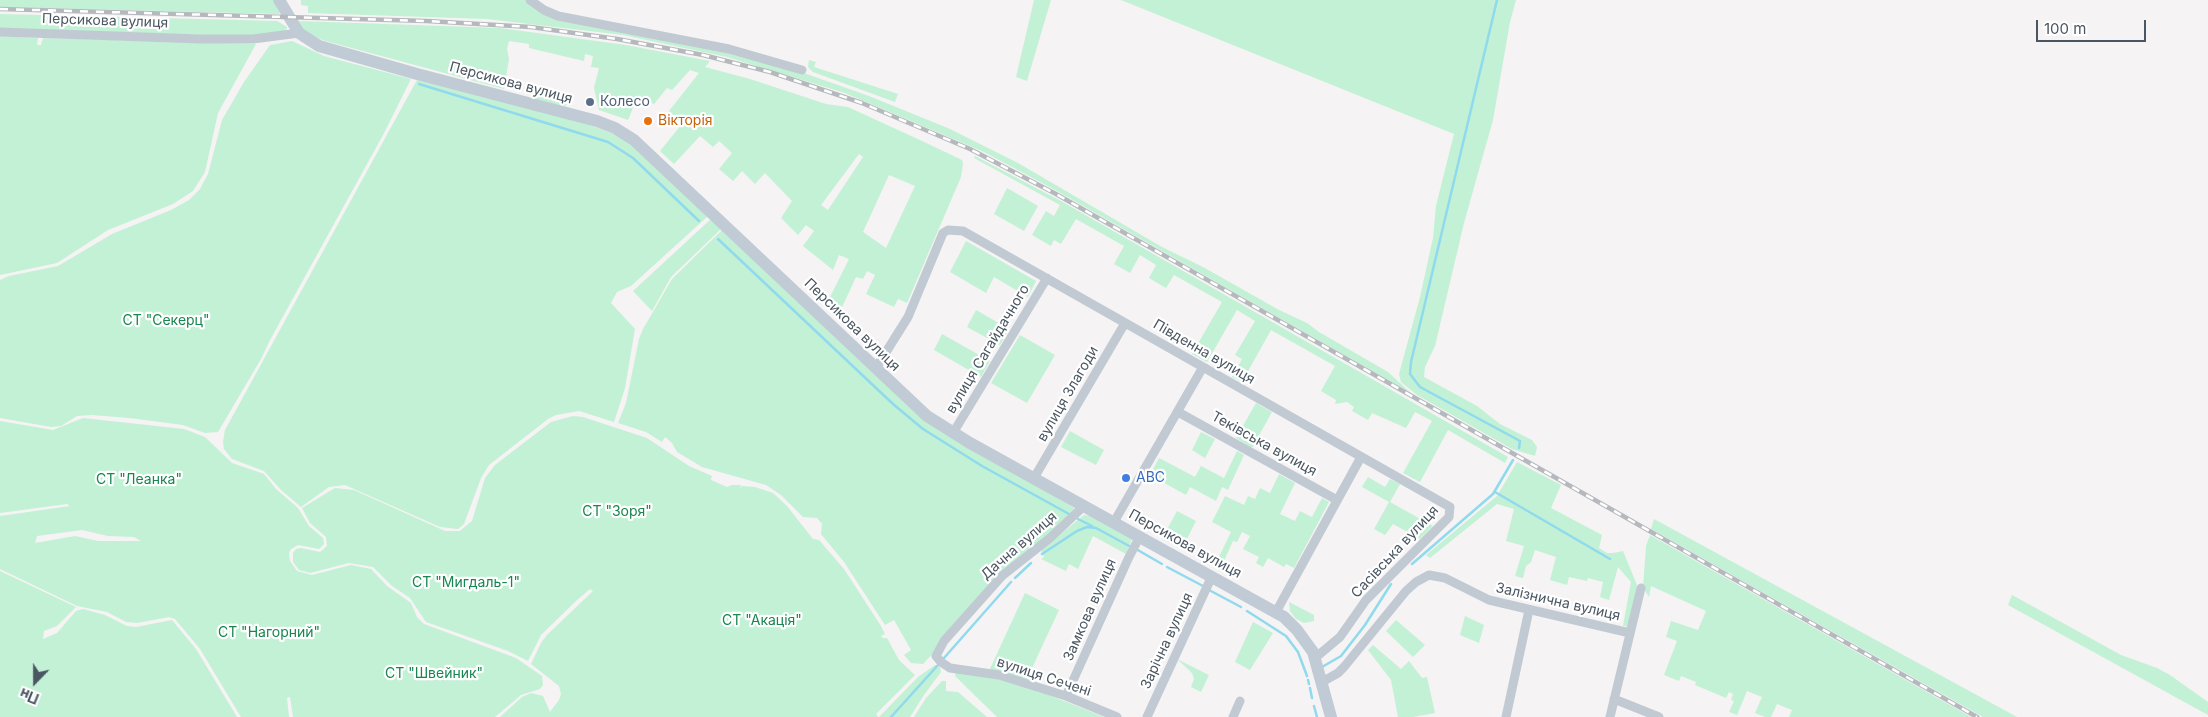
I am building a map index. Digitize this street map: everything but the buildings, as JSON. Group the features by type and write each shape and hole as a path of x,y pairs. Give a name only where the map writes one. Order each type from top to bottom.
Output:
{"main road":[{"name":"Персикова вулиця","path":"279,0 299,33 312,43 328,49 597,121 624,133 651,154 920,410 954,433 1280,615 1300,634 1315,658 1331,717"}],"street":[{"path":"530,0 544,10 558,16 729,49 802,70"},
{"name":"Персикова вулиця","path":"0,32 201,39 258,38 299,33"},
{"name":"Південна вулиця","path":"876,368 908,317 943,233 956,230 970,234 1203,368 1450,506"},
{"name":"вулиця Сагайдачного","path":"954,433 1047,278"},
{"name":"вулиця Злагоди","path":"1034,478 1125,323"},
{"path":"1114,522 1203,368"},
{"name":"Теківська вулиця","path":"1178,412 1337,500"},
{"path":"1280,615 1283,600 1361,456"},
{"name":"Дачна вулиця","path":"936,656 944,641 1002,576 1060,530 1084,506"},
{"name":"Сасівська вулиця","path":"1315,658 1340,637 1366,600 1449,517 1450,506"},
{"name":"Замкова вулиця","path":"1066,696 1140,536"},
{"name":"Залізнична вулиця","path":"1322,682 1344,667 1406,590 1429,575 1445,578 1482,598 1630,633"},
{"name":"Зарічна вулиця","path":"1147,717 1212,576"},
{"path":"1610,717 1641,588"},
{"path":"1506,717 1529,610"},
{"name":"вулиця Сечені","path":"936,656 950,668 999,675 1066,696 1117,717"},
{"path":"1614,699 1659,717"},
{"path":"1233,717 1240,702"}],"green space":[{"path":"0,0 273,0 280,14 0,7"},
{"path":"301,0 525,0 536,9 726,50 801,72 869,96 950,129 1018,163 1162,247 1307,323 1388,372 1411,393 1057,191 984,152 845,93 727,57 623,35 487,19 308,13 308,6 301,5"},
{"path":"1034,0 1051,0 1027,81 1016,77"},
{"path":"1121,0 1516,0 1510,22 1493,120 1464,223 1435,346 1425,367 1424,377 1477,406 1500,424 1532,440 1537,447 1535,456 1512,449 1417,395 1401,382 1399,374 1420,297 1433,238 1436,206 1454,134"},
{"path":"0,14 277,21 287,27 286,31 248,36 0,30"},
{"path":"299,21 500,28 626,45 710,61 705,67 750,79 826,104 848,107 922,141 962,160 961,177 907,303 898,299 894,307 866,294 875,275 867,271 863,279 856,277 837,318 825,307 849,259 839,255 833,270 803,246 814,231 806,225 798,235 781,218 792,201 765,173 755,184 742,171 733,181 719,169 732,153 719,141 713,147 700,136 674,164 660,151 682,124 669,111 699,73 690,70 672,90 667,88 654,104 637,98 628,120 599,110 594,88 599,68 591,67 593,56 585,54 584,61 529,48 529,44 509,41 507,49 509,59 504,89 322,40 302,28","holes":["859,154 863,157 828,210 821,205","889,175 915,186 886,248 863,232"]},
{"path":"0,36 38,38 37,45 41,45 43,38 256,44 218,113 205,172 193,191 173,204 108,230 57,263 0,275"},
{"name":"СТ \"Секерц\"","path":"292,41 324,56 411,79 383,135 261,359 218,432 205,433 183,425 92,415 77,416 61,426 51,427 0,418 0,280 9,276 58,266 112,234 171,210 189,200 200,189 208,174 222,120 244,82 270,45"},
{"path":"809,60 816,62 814,67 898,94 895,102 813,72 808,67"},
{"path":"417,80 585,123 624,138 708,216 631,286 617,292 611,303 635,329 625,388 614,422 579,411 556,415 548,419 489,465 481,478 464,524 458,529 440,527 345,485 329,487 301,507 281,490 264,471 232,459 224,449 223,442 225,430"},
{"path":"534,91 562,97 567,99 568,103 564,107 532,98 531,94"},
{"path":"975,156 1061,201 1508,457 1505,463 1448,430 1420,482 1403,473 1432,421 1415,412 1406,428 1372,413 1368,420 1352,411 1354,407 1347,402 1335,404 1336,400 1321,391 1335,366 1271,330 1242,382 1232,377 1242,359 1235,355 1255,321 1237,310 1207,362 1192,354 1222,302 1174,275 1166,288 1149,278 1156,265 1140,255 1130,273 1114,264 1124,246 1076,219 1061,244 1054,240 1051,246 1032,235 1046,211 1054,216 1060,205 974,158"},
{"path":"1007,188 1038,206 1024,231 994,214"},
{"path":"711,219 721,229 671,277 652,311 633,291"},
{"path":"722,230 918,413 1074,508 923,664 911,663 904,655 911,650 894,620 885,625 844,562 821,534 822,524 817,518 803,517 781,495 766,485 702,467 677,452 672,443 665,437 662,442 646,432 618,423 626,403 639,339 643,329 672,279"},
{"path":"966,241 1036,281 1028,297 994,277 986,293 950,272"},
{"path":"976,310 1009,329 1000,345 967,327"},
{"path":"942,334 990,361 981,377 934,350"},
{"path":"1020,335 1055,355 1027,403 991,383"},
{"path":"1256,403 1272,412 1252,448 1236,438"},
{"path":"573,416 583,417 647,438 689,466 712,476 711,480 727,487 741,485 740,489 742,486 755,487 773,493 787,506 813,539 819,540 844,569 881,626 885,634 881,636 887,638 899,660 915,675 876,714 878,717 500,717 522,697 531,693 543,696 550,712 559,700 561,694 559,686 531,664 547,635 593,591 590,589 541,635 528,661 508,651 426,622 410,598 392,586 373,567 349,563 310,573 299,570 293,562 293,553 296,549 301,548 320,552 327,546 326,537 310,523 302,508 335,488 354,490 445,531 460,531 472,521 485,478 495,465 551,422"},
{"path":"83,418 184,429 205,437 232,463 264,474 276,489 298,508 309,526 323,538 324,544 319,549 298,545 291,549 289,553 290,561 297,571 312,575 351,565 371,569 387,586 411,603 417,617 424,624 516,658 542,676 543,685 540,689 521,695 495,717 293,717 290,697 287,698 289,717 241,717 200,649 175,619 169,617 137,623 126,622 107,612 77,606 0,569 0,516 70,506 67,504 0,513 0,421 53,430","holes":["82,530 108,536 134,537 141,541 98,541 75,536 35,543 37,536"]},
{"path":"1070,431 1104,450 1096,465 1061,447"},
{"path":"1201,432 1215,439 1205,458 1192,450"},
{"path":"1237,451 1244,455 1228,490 1222,487 1216,501 1190,487 1186,495 1150,475 1159,458 1195,477 1201,466 1224,478"},
{"path":"1517,462 1561,485 1551,508 1602,535 1599,548 1607,553 1623,551 1637,585 1629,627 1623,626 1631,582 1618,567 1609,600 1600,597 1603,582 1588,578 1587,581 1569,577 1567,585 1550,580 1556,557 1535,550 1531,562 1526,566 1523,578 1515,576 1524,546 1506,541 1514,509 1497,504 1430,558 1426,555 1497,496"},
{"path":"1279,474 1295,483 1280,514 1295,521 1300,511 1312,517 1322,498 1329,502 1294,568 1286,564 1284,567 1268,558 1263,567 1256,563 1259,557 1243,549 1250,536 1242,532 1237,542 1233,541 1220,570 1214,567 1231,532 1212,522 1225,496 1244,505 1248,496 1255,499 1260,488 1270,493"},
{"path":"1368,477 1385,487 1390,479 1400,484 1390,502 1433,526 1420,539 1393,524 1385,535 1374,529 1389,502 1362,487"},
{"path":"1177,511 1196,521 1182,549 1162,539"},
{"path":"1084,515 1091,516 1132,539 1126,554 1093,536 1078,569 1069,564 1066,571 1041,559 1044,557 1041,550"},
{"path":"1654,519 2017,717 1983,717 1651,529"},
{"path":"1650,535 1971,717 1789,717 1792,710 1777,704 1771,717 1765,717 1755,713 1762,697 1747,691 1737,715 1729,712 1734,701 1731,700 1733,694 1729,692 1726,698 1695,685 1696,682 1681,676 1679,681 1664,675 1677,641 1666,637 1671,621 1698,630 1706,611 1651,586 1649,597 1643,588 1646,546"},
{"path":"0,571 76,607 57,626 44,631 43,639 57,633 76,611 83,609 105,615 127,626 136,627 172,620 196,649 237,717 0,717"},
{"path":"1025,593 1059,610 1026,681 989,671"},
{"path":"2012,595 2121,655 2157,668 2170,675 2208,702 2208,715 2008,605"},
{"path":"1289,602 1314,615 1314,621 1304,623 1296,619 1290,611"},
{"path":"1465,616 1484,625 1479,643 1460,635"},
{"path":"1396,620 1425,645 1413,657 1386,631"},
{"path":"1253,622 1273,633 1250,670 1235,662"},
{"path":"1373,645 1401,669 1409,661 1422,678 1427,677 1435,713 1413,717 1398,717 1391,680 1368,650"},
{"path":"1177,659 1209,675 1201,692 1191,687 1194,679 1192,673"},
{"path":"935,665 940,667 941,672 910,717 879,717 918,677"},
{"path":"956,672 992,677 1037,690 1037,692 1044,693 1104,717 997,717 955,676"},
{"path":"942,681 946,681 946,691 958,692 987,717 914,717 926,698"}],"waterway":[{"path":"1497,0 1411,362 1410,374 1420,387 1520,441 1519,448"},
{"path":"419,84 608,142 633,158 699,221"},
{"path":"718,239 893,404 923,429 982,466 1069,514"},
{"path":"1412,564 1493,494 1513,460"},
{"path":"1495,492 1610,559"},
{"path":"1078,519 1092,526"},
{"path":"1042,554 1077,531 1087,527 1096,528 1131,547"},
{"path":"1136,549 1162,564"},
{"path":"1015,578 1031,563"},
{"path":"1167,567 1203,586"},
{"path":"944,658 1011,582"},
{"path":"1322,667 1341,656 1365,625 1391,584"},
{"path":"1209,590 1241,607"},
{"path":"1247,611 1286,636 1298,652 1307,676"},
{"path":"891,717 938,665"},
{"path":"1308,680 1309,684"},
{"path":"1310,688 1312,698"},
{"path":"1314,706 1317,717"}],"railway":[{"path":"0,9 427,21 531,27 617,39 703,55 770,72 862,103 970,149 1056,194 1977,717"}],"place":[{"name":"Колесо","path":"590,102"},
{"name":"Вікторія","path":"648,121"},
{"name":"ABC","path":"1126,478"}],"park label":[{"name":"СТ \"Леанка\"","path":"139,480"},
{"name":"СТ \"Зоря\"","path":"617,512"},
{"name":"СТ \"Мигдаль-1\"","path":"466,583"},
{"name":"СТ \"Акація\"","path":"762,621"},
{"name":"СТ \"Нагорний\"","path":"269,633"},
{"name":"СТ \"Швейник\"","path":"434,674"}]}
